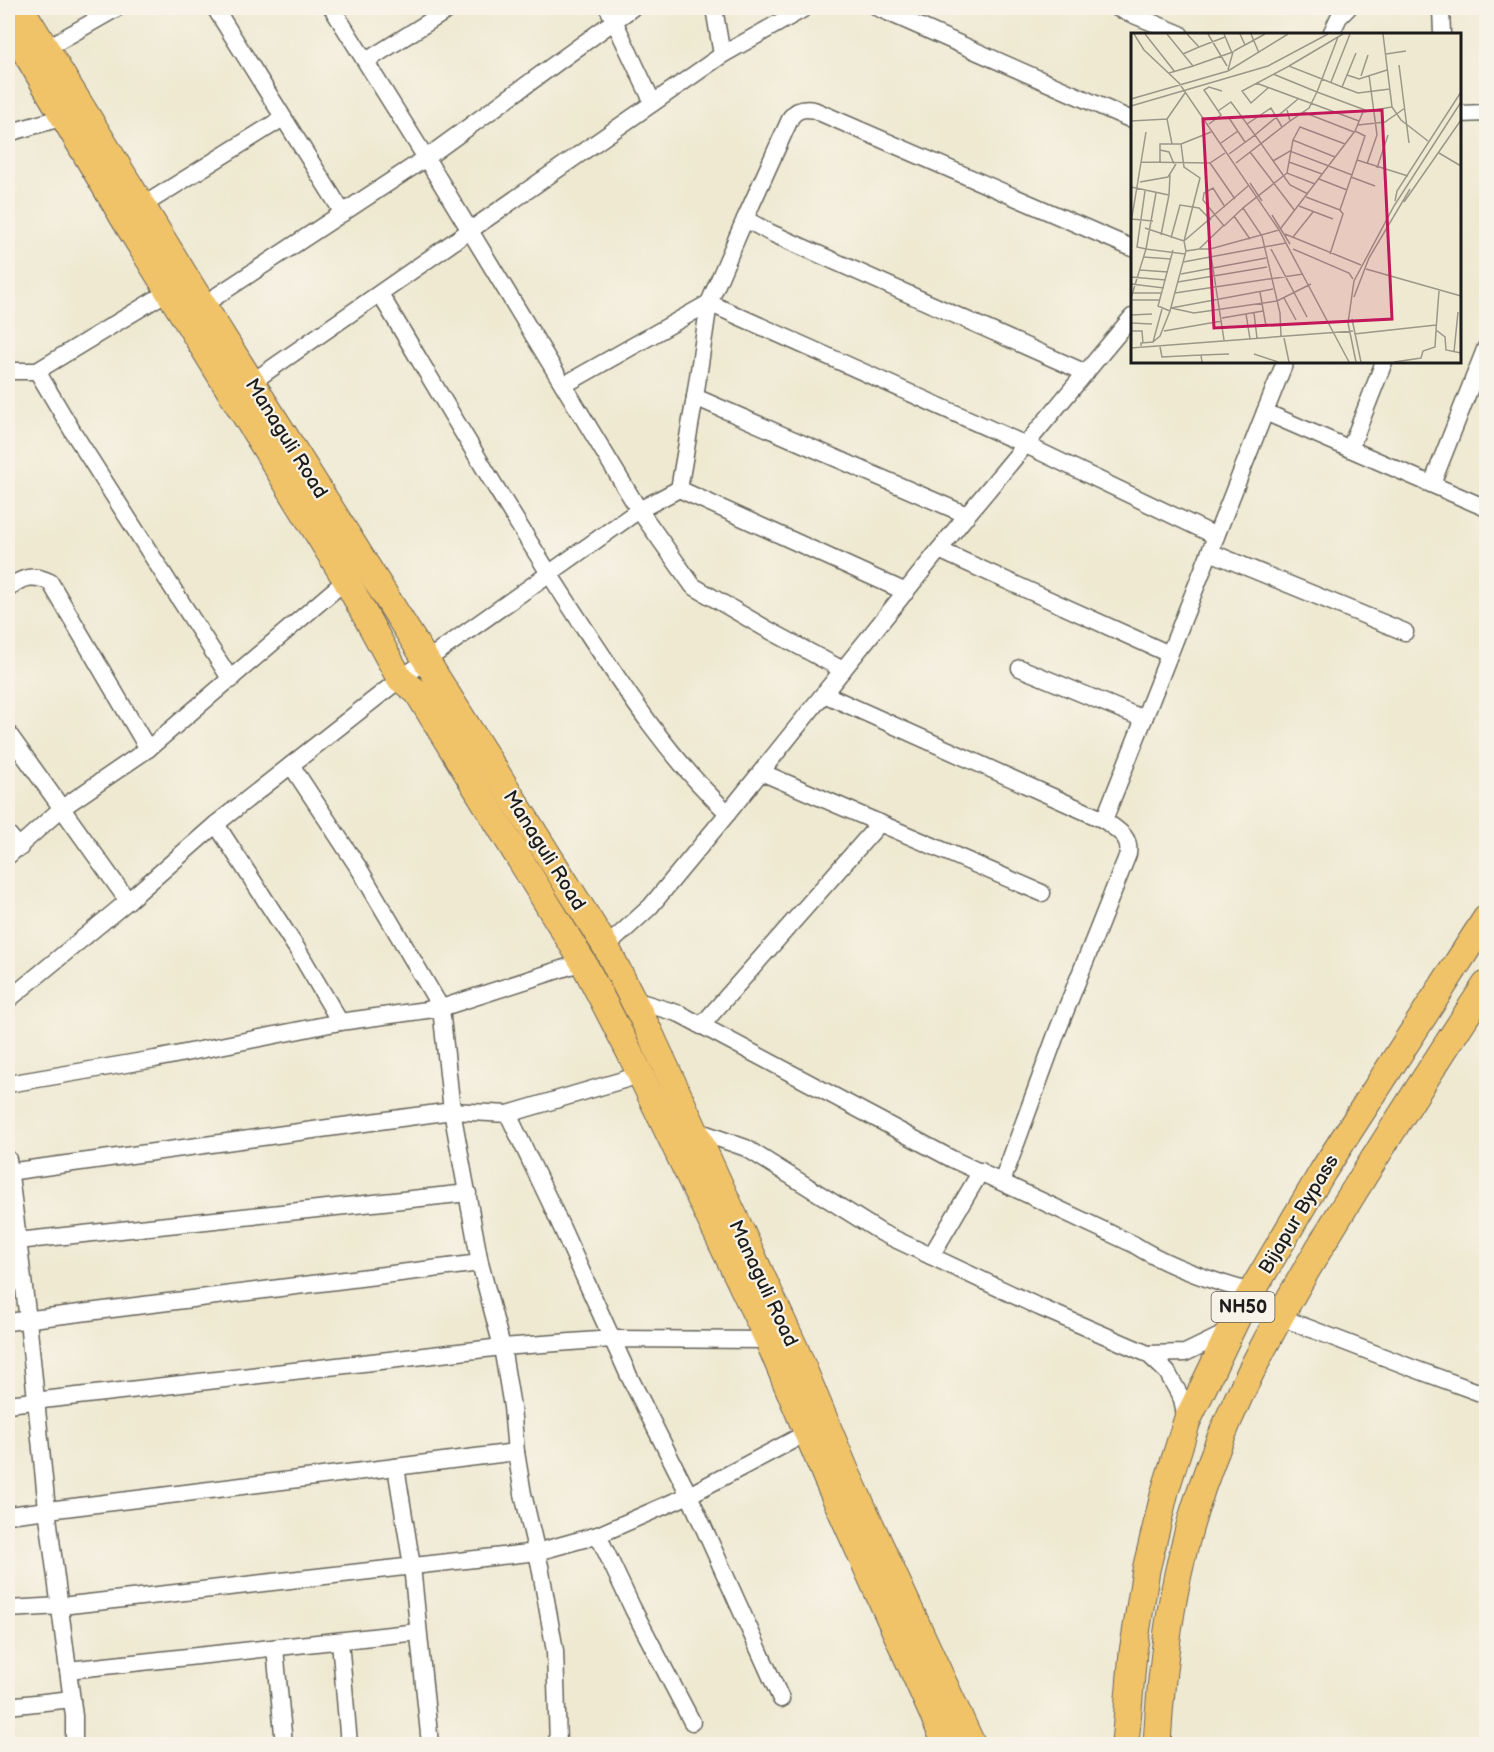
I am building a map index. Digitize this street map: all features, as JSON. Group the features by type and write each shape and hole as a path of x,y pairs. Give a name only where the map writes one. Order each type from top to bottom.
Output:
{"highway":[{"name":"Bijapur Bypass","path":"1123,1741 1133,1652 1146,1570 1165,1491 1186,1421 1237,1317 1323,1171 1486,919"},
{"name":"Bijapur Bypass","path":"1157,1744 1161,1678 1172,1601 1189,1528 1211,1463 1230,1419 1264,1345 1325,1238 1486,985"}],"main road":[{"name":"Managuli Road","path":"21,8 141,206 606,947 634,1000 795,1348 816,1428 946,1744"},
{"name":"Managuli Road","path":"8,23 346,580 400,679 417,692 583,962 768,1340 816,1428 972,1744"}],"street":[{"path":"45,49 117,8"},
{"path":"214,8 343,213"},
{"path":"332,8 426,158 639,510 693,586 843,670"},
{"path":"366,61 451,8"},
{"path":"203,305 426,158 611,13 632,8"},
{"path":"714,8 722,55"},
{"path":"252,382 722,55 805,8"},
{"path":"878,8 1131,120"},
{"path":"1117,8 1178,33"},
{"path":"1331,33 1339,17 1348,8"},
{"path":"1441,8 1442,33"},
{"path":"611,13 653,103"},
{"path":"679,489 709,303 744,219 794,112 805,108 825,114 1131,248"},
{"path":"1461,114 1486,113"},
{"path":"8,133 64,117"},
{"path":"141,206 283,118"},
{"path":"744,219 1086,373"},
{"path":"8,371 37,371 169,291"},
{"path":"380,294 549,575 622,686 699,787 728,813"},
{"path":"564,385 709,303"},
{"path":"709,303 1026,445 1213,544 1406,632"},
{"path":"606,947 650,907 967,515 1131,318"},
{"path":"1432,484 1486,347"},
{"path":"1104,820 1285,363"},
{"path":"1350,449 1384,363"},
{"path":"37,371 73,432 231,680"},
{"path":"695,397 967,515"},
{"path":"1265,412 1486,508"},
{"path":"8,1000 128,901 216,824 400,679 639,510 679,489"},
{"path":"679,489 906,592"},
{"path":"939,550 1169,654"},
{"path":"8,589 19,580 31,576 50,582 148,749"},
{"path":"8,834 14,852 62,808 148,749 346,580"},
{"path":"1020,668 1144,719"},
{"path":"824,694 1104,820 1125,836 1129,848 1128,854 1057,1032 1002,1182"},
{"path":"8,733 128,901"},
{"path":"291,765 360,870 441,1008 452,1111 480,1263 502,1347 512,1407 516,1452 555,1651 558,1744"},
{"path":"761,772 1042,893"},
{"path":"701,1026 880,823"},
{"path":"216,824 299,952 340,1022"},
{"path":"8,1084 154,1059 340,1022 441,1008 583,962"},
{"path":"634,1000 680,1014 952,1159 1133,1244 1147,1253 1205,1278 1252,1292"},
{"path":"74,1744 72,1699 47,1509 28,1320 13,1241 8,1168 452,1111 508,1114 640,1075"},
{"path":"508,1114 612,1339 689,1495 781,1700"},
{"path":"692,1129 746,1148 882,1233 1039,1307 1148,1354 1167,1372 1182,1399 1186,1421"},
{"path":"931,1256 981,1171"},
{"path":"13,1241 468,1193"},
{"path":"8,1322 480,1263"},
{"path":"1148,1354 1185,1353 1220,1336 1237,1317"},
{"path":"1280,1317 1486,1395"},
{"path":"8,1404 502,1347 612,1339 768,1340"},
{"path":"8,1609 60,1606 537,1552 598,1535 689,1495 816,1428"},
{"path":"8,1515 516,1452"},
{"path":"396,1467 412,1566 430,1744"},
{"path":"598,1535 633,1609 692,1722"},
{"path":"68,1670 418,1632"},
{"path":"340,1641 349,1744"},
{"path":"275,1648 284,1744"},
{"path":"8,1707 72,1699"}]}
